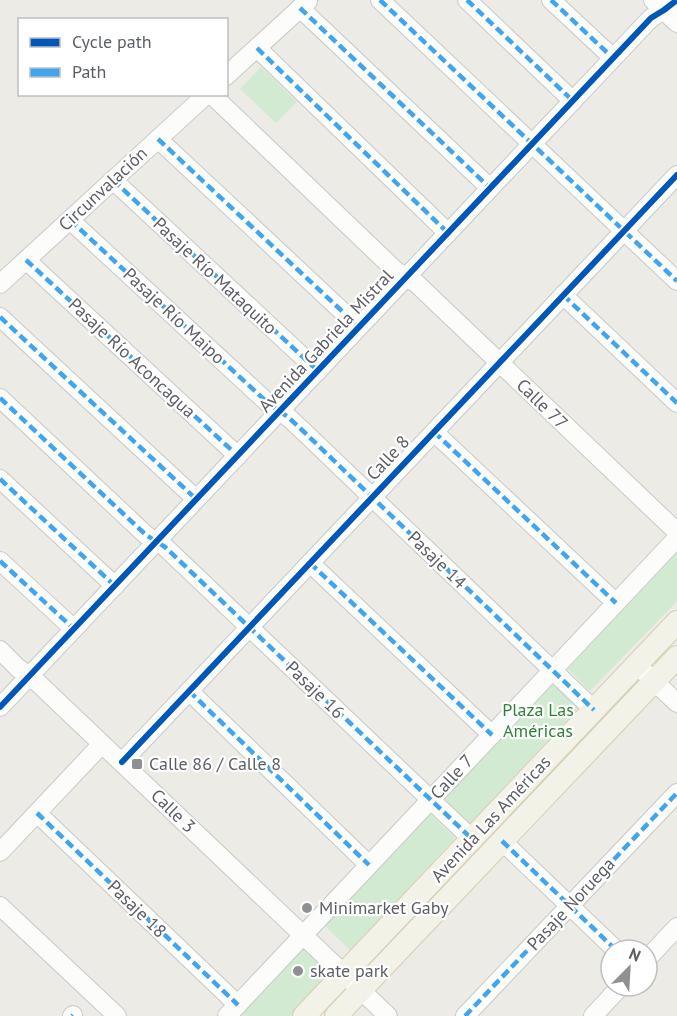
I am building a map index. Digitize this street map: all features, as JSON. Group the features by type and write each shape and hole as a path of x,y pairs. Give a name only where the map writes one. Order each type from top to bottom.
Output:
{"main road":[{"name":"Avenida Las Américas","path":"304,1016 677,622"},
{"name":"Avenida Las Américas","path":"336,1016 677,657"}],"street":[{"path":"380,0 677,281"},
{"path":"466,0 573,101"},
{"path":"551,0 613,58"},
{"path":"228,74 305,4 490,188"},
{"name":"Avenida Gabriela Mistral","path":"0,707 651,18 668,8"},
{"path":"257,48 448,233"},
{"name":"Circunvalación","path":"0,284 205,96"},
{"name":"Calle 77","path":"213,96 392,267 416,283 677,532"},
{"path":"158,138 359,327"},
{"name":"Calle 8","path":"122,762 677,175"},
{"name":"Pasaje Río Mataquito","path":"113,180 318,371"},
{"name":"Pasaje Río Maipo","path":"70,220 269,404 280,411"},
{"name":"Pasaje Río Aconcagua","path":"26,260 237,456"},
{"path":"563,295 677,404"},
{"path":"0,317 196,500"},
{"name":"Pasaje 16","path":"0,398 146,535 165,547 472,839"},
{"name":"Pasaje 14","path":"280,411 594,710"},
{"path":"434,432 616,603"},
{"path":"0,479 115,586"},
{"name":"Calle 7","path":"233,1010 677,538"},
{"path":"0,561 74,629"},
{"path":"310,562 492,735"},
{"name":"Calle 3","path":"0,650 122,762 388,1016"},
{"path":"637,665 677,703"},
{"path":"189,691 369,865"},
{"path":"0,852 102,744"},
{"name":"Pasaje Noruega","path":"465,1016 677,793"},
{"name":"Pasaje 18","path":"37,813 233,1010"},
{"path":"502,841 603,938"},
{"path":"0,906 117,1016"},
{"path":"659,946 677,927"},
{"path":"592,1016 609,998"}],"green space":[{"path":"261,67 297,102 276,123 240,89"},
{"name":"Plaza Las Américas","path":"677,547 677,601 590,691 563,664"},
{"name":"Plaza Las Américas","path":"548,678 579,707 468,826 438,798"},
{"path":"427,811 455,838 351,951 323,924"},
{"path":"302,946 329,974 291,1016 238,1016"}],"marked path":[{"path":"380,0 677,281"},
{"path":"467,0 573,101"},
{"path":"551,0 613,58"},
{"path":"300,8 490,188"},
{"path":"257,48 448,233"},
{"path":"158,139 359,327"},
{"path":"113,180 318,371"},
{"path":"70,220 269,404 302,430 594,710"},
{"path":"26,260 238,456"},
{"path":"563,295 677,403"},
{"path":"0,317 196,499"},
{"path":"0,398 146,535 165,547 472,839"},
{"path":"434,432 616,603"},
{"path":"0,479 115,586"},
{"path":"0,561 74,629"},
{"path":"310,563 492,735"},
{"path":"189,691 369,865"},
{"path":"465,1016 677,793"},
{"path":"37,813 238,1005"},
{"path":"502,841 603,938"}],"cycle path":[{"path":"0,707 651,18 677,0"},
{"path":"122,762 677,175"}],"place":[{"name":"Calle 86 / Calle 8","path":"137,764"},
{"name":"Minimarket Gaby","path":"307,908"},
{"name":"skate park","path":"298,971"}]}
